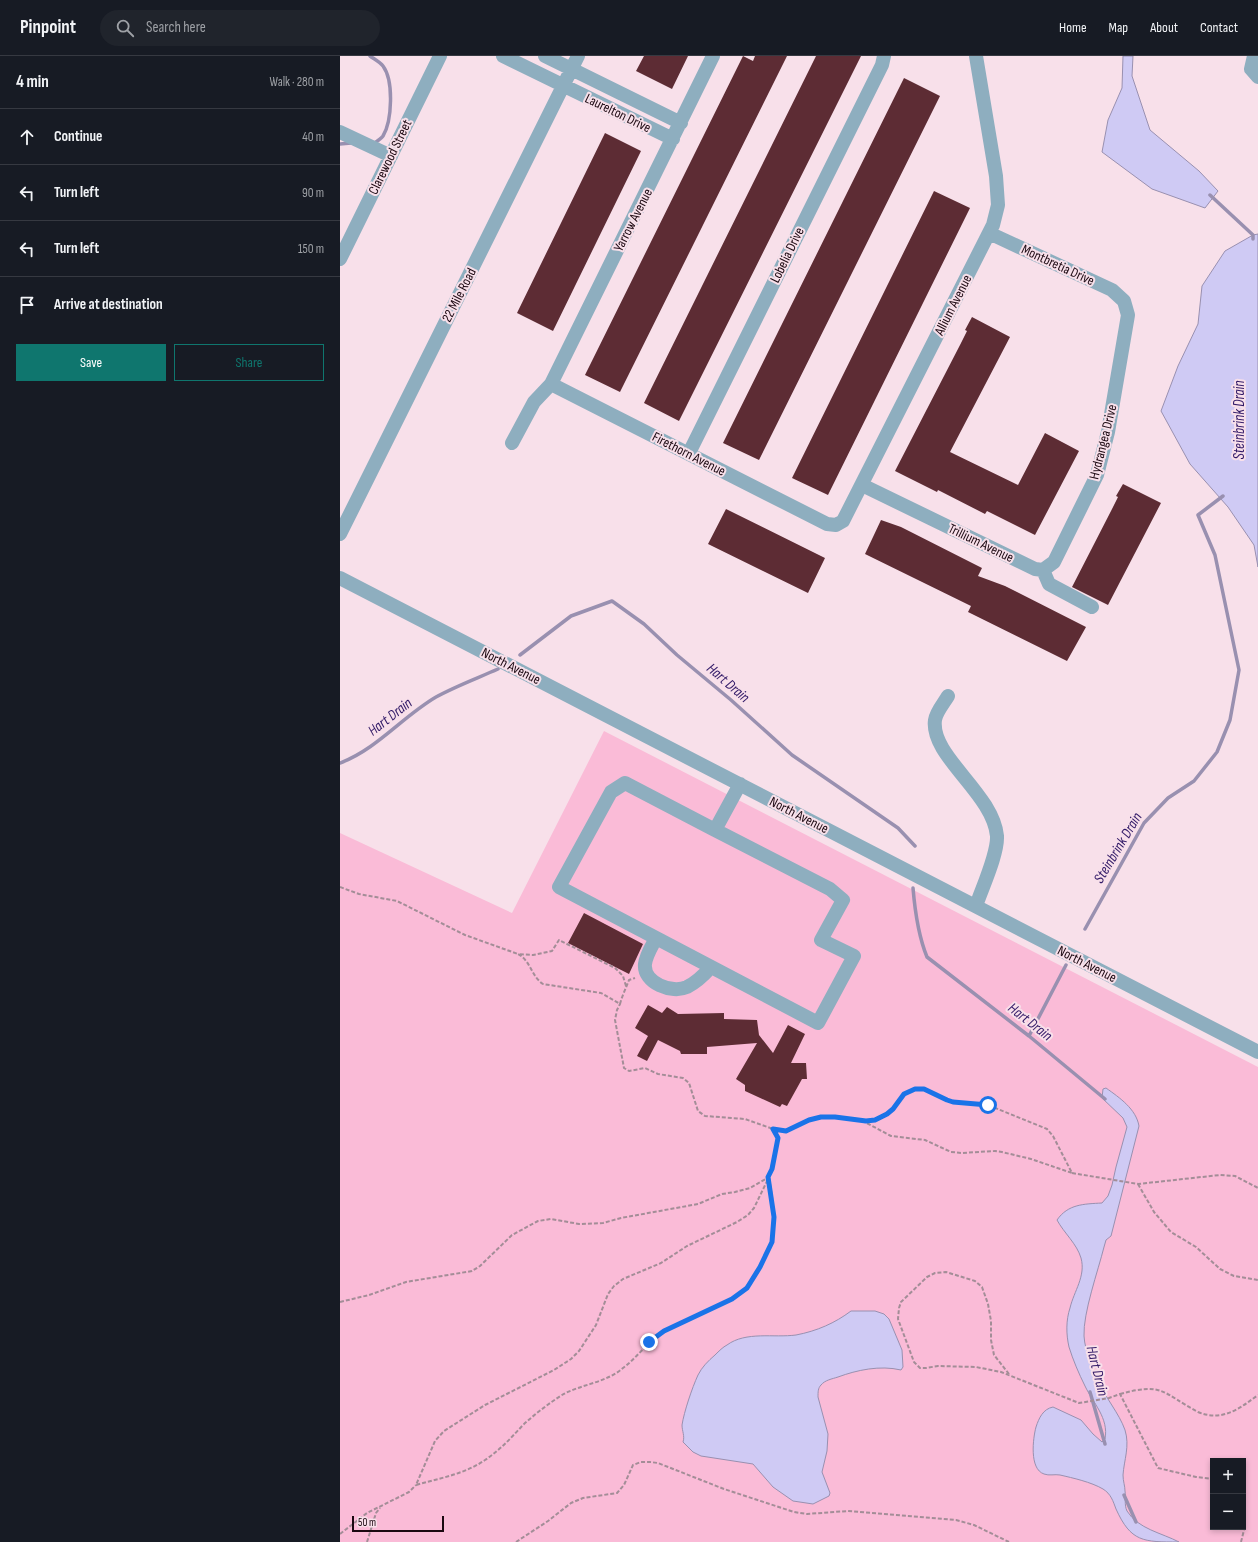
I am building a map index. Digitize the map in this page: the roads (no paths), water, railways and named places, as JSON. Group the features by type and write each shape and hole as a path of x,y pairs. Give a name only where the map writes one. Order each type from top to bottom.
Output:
{"street":[{"name":"Clarewood Street","path":"340,259 440,56"},
{"name":"Laurelton Drive","path":"503,56 673,139"},
{"name":"Laurelton Drive","path":"545,56 681,123"},
{"name":"22 Mile Road","path":"340,534 578,56"},
{"name":"Yarrow Avenue","path":"512,443 534,402 551,384 713,56"},
{"name":"Lobelia Drive","path":"688,453 882,65 884,56"},
{"name":"Allium Avenue","path":"827,524 836,525 844,521 993,225 998,205 996,176 976,56"},
{"path":"340,132 391,156"},
{"name":"Montbretia Drive","path":"989,233 1112,290 1124,301"},
{"name":"Hydrangea Drive","path":"1043,570 1054,562 1097,475 1108,432 1128,315 1124,301"},
{"name":"Firethorn Avenue","path":"551,384 827,524"},
{"name":"Trillium Avenue","path":"862,485 1035,570 1043,570"},
{"path":"1043,570 1049,584 1092,608"},
{"name":"North Avenue","path":"340,578 1258,1052"},
{"path":"948,696 935,718 935,729 944,751 975,789 990,813 997,835 996,848 976,906"},
{"path":"625,783 715,830 830,889 843,900 821,940 854,956 818,1023 559,887 611,792 625,783"},
{"path":"715,830 740,784"},
{"path":"656,938 645,962 645,970 651,980 662,986 678,990 686,987 695,982 711,967"}],"water":[{"path":"1123,56 1133,56 1132,76 1150,130 1199,171 1218,191 1205,208 1152,189 1102,152 1108,120 1122,88"},
{"path":"1258,234 1258,567 1254,545 1228,507 1190,464 1161,411 1178,366 1198,324 1202,286 1225,251 1253,235"},
{"path":"1106,1088 1131,1109 1135,1114 1139,1126 1111,1236 1106,1240 1088,1304 1084,1336 1086,1348 1099,1382 1125,1430 1127,1447 1123,1475 1127,1511 1137,1522 1151,1530 1179,1542 1156,1541 1140,1538 1127,1528 1106,1491 1093,1484 1076,1479 1060,1475 1044,1474 1039,1471 1034,1460 1033,1445 1037,1424 1044,1412 1053,1407 1081,1420 1102,1442 1105,1439 1106,1431 1103,1417 1088,1392 1074,1362 1069,1347 1067,1322 1081,1277 1082,1265 1077,1248 1057,1220 1071,1208 1102,1203 1108,1196 1127,1127 1123,1118 1102,1098 1103,1089"},
{"path":"851,1311 875,1311 884,1314 889,1319 902,1350 903,1367 901,1370 877,1368 853,1372 827,1381 819,1387 818,1397 828,1434 827,1451 822,1472 830,1493 829,1496 813,1504 793,1501 773,1487 753,1464 701,1456 693,1452 683,1442 683,1420 688,1400 696,1380 703,1367 722,1348 735,1341 751,1336 787,1336 818,1329 832,1323"}],"waterway":[{"path":"370,56 383,66 387,73 390,91 390,111 386,129 382,137 373,144"},
{"path":"340,144 351,143"},
{"name":"Steinbrink Drain","path":"1210,195 1253,235 1253,239"},
{"name":"Steinbrink Drain","path":"1085,929 1144,823 1168,798 1194,781 1217,752 1230,720 1239,670 1215,555 1198,515 1223,496"},
{"name":"Hart Drain","path":"520,655 571,616 612,601 644,624 677,655 731,700 792,755 898,828 915,846"},
{"name":"Hart Drain","path":"340,763 366,750 436,697 498,669"},
{"name":"Hart Drain","path":"913,888 917,923 927,957 1029,1036 1105,1099"},
{"name":"Steinbrink Drain","path":"1029,1036 1066,965"},
{"name":"Hart Drain","path":"1090,1392 1105,1444"},
{"name":"Hart Drain","path":"1124,1495 1136,1522"}]}
